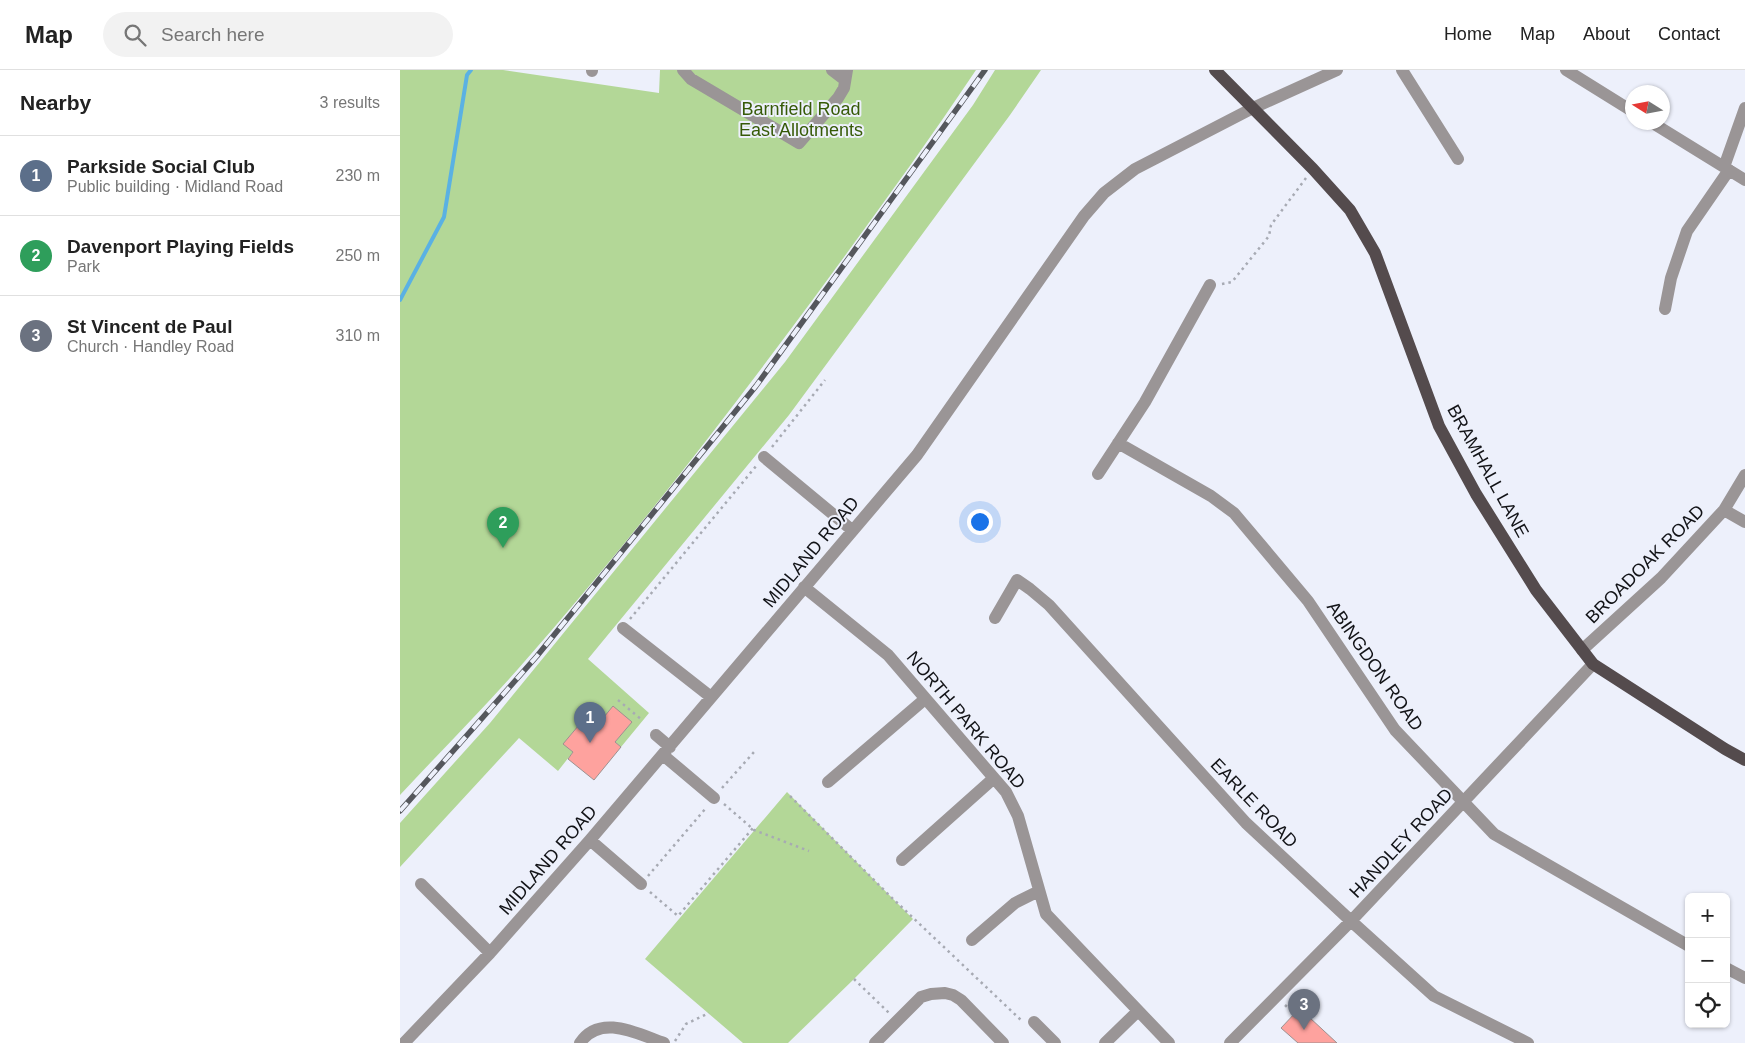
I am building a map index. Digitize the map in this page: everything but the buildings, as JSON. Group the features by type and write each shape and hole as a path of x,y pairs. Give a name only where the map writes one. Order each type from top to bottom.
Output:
{"main road":[{"name":"BRAMHALL LANE","path":"1215,70 1314,169 1350,210 1375,253 1440,426 1476,494 1536,590 1582,650 1593,664 1745,760"}],"street":[{"path":"683,70 691,79 799,143 838,98 844,88 846,75 832,70"},
{"name":"MIDLAND ROAD","path":"404,1043 490,952 590,840 917,454 1084,216 1104,193 1135,169 1253,108 1337,70"},
{"path":"1402,70 1458,159"},
{"path":"1566,70 1625,107"},
{"path":"1664,309 1671,278 1687,231 1726,169 1745,108"},
{"path":"1664,130 1745,180"},
{"path":"1098,474 1145,402 1210,286"},
{"name":"ABINGDON ROAD","path":"1118,443 1211,496 1234,514 1308,601 1395,730 1494,834 1685,944"},
{"path":"764,457 852,530"},
{"name":"BROADOAK ROAD","path":"1582,650 1661,578 1724,510 1745,475"},
{"path":"1724,510 1745,522"},
{"name":"EARLE ROAD","path":"995,618 1017,580 1030,589 1049,605 1246,823 1351,921 1434,996 1528,1043"},
{"name":"NORTH PARK ROAD","path":"804,587 888,655 994,778 1012,802 1018,816 1046,914 1169,1043"},
{"path":"623,628 712,698"},
{"name":"HANDLEY ROAD","path":"1230,1043 1256,1009 1276,996 1351,921 1593,664"},
{"path":"828,782 925,699"},
{"path":"656,735 666,751 715,797"},
{"path":"902,860 994,778"},
{"path":"590,840 641,884"},
{"path":"421,884 490,952"},
{"path":"972,940 1015,903 1039,892"},
{"path":"1730,970 1745,978"},
{"path":"874,1043 922,997 931,994 949,994 961,1000 1003,1043"},
{"path":"1106,1043 1138,1011"},
{"path":"1034,1022 1055,1043"},
{"path":"580,1043 585,1036 594,1030 614,1027 664,1043"}],"path":[{"path":"1210,286 1232,282 1269,236 1271,225 1314,169"},
{"path":"623,628 825,380"},
{"path":"618,700 642,720"},
{"path":"753,828 678,916 641,884 754,752"},
{"path":"790,796 1029,1027 1034,1022"},
{"path":"715,797 753,828 809,851"},
{"path":"854,980 897,1020"},
{"path":"1276,996 1304,1023"},
{"path":"674,1043 686,1024 708,1012"}],"green space":[{"name":"Barnfield Road East Allotments","path":"400,70 503,70 659,93 660,70 976,70 814,298 670,487 518,669 400,795"},
{"path":"995,70 1041,70 1010,115 789,415 588,659 649,713 621,747 615,742 631,722 613,707 595,728 584,719 564,744 573,752 558,771 519,738 400,867 400,823 490,723 785,362 973,105"},
{"path":"787,792 913,919 788,1043 743,1043 645,959"}],"waterway":[{"path":"400,300 444,217 467,75 471,70"}],"railway":[{"path":"400,811 537,656 756,386 985,70"}],"place":[{"name":"Davenport Playing Fields","path":"503,548"},
{"name":"Parkside Social Club","path":"590,743"},
{"name":"St Vincent de Paul","path":"1304,1030"}]}
